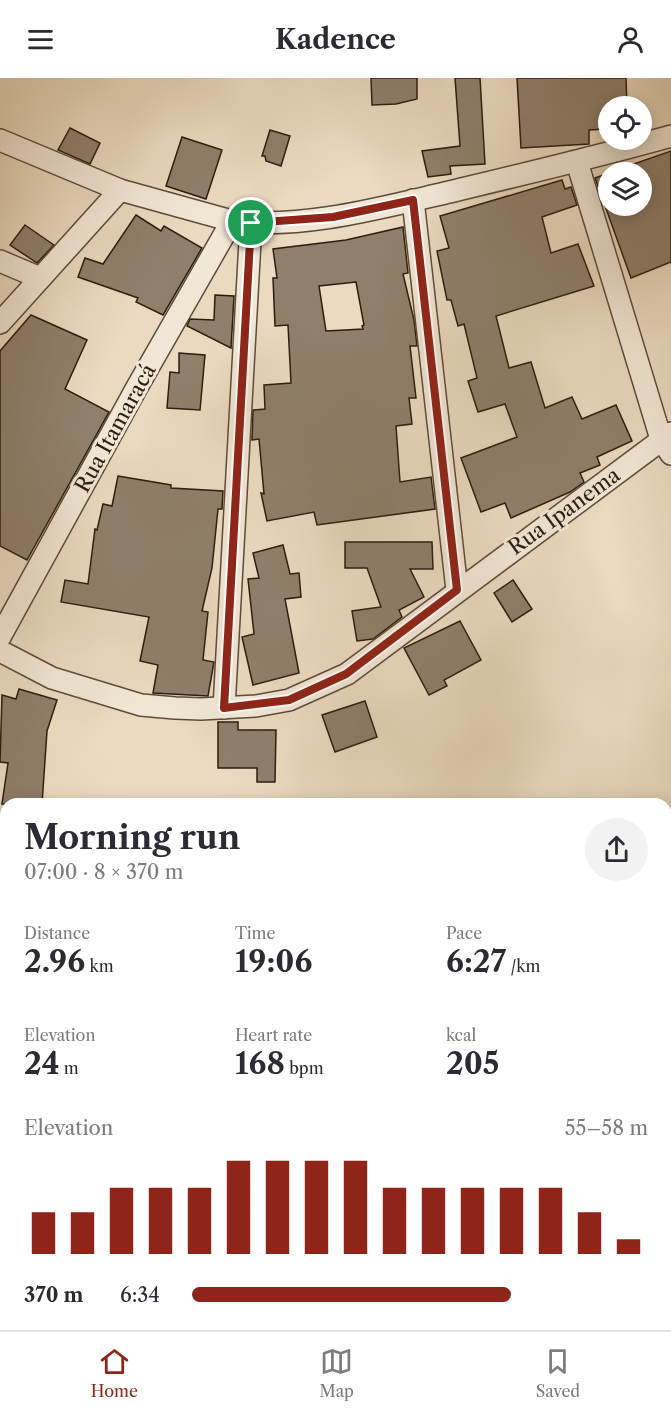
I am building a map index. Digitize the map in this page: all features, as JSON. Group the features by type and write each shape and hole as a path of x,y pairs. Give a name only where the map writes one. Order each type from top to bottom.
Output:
{"street":[{"path":"0,140 120,190 242,222 333,217 577,162 671,136"},
{"path":"577,162 668,442"},
{"path":"0,323 120,190"},
{"path":"413,200 457,590"},
{"path":"224,708 242,222"},
{"name":"Rua Itamaracá","path":"0,637 136,389 242,222"},
{"path":"0,261 40,278"},
{"name":"Rua Ipanema","path":"0,651 51,678 141,705 201,709 289,700 346,674 457,590 668,442"}],"building":[{"path":"371,78 417,78 417,99 396,104 372,105"},
{"path":"455,78 480,78 485,164 450,166 451,174 428,177 422,151 460,146"},
{"path":"517,78 626,78 627,96 598,96 598,130 589,130 589,144 521,148"},
{"path":"70,128 100,143 90,164 58,150"},
{"path":"270,130 290,136 281,166 266,161 265,156 262,156"},
{"path":"182,137 222,150 206,199 166,186"},
{"path":"671,151 671,262 631,278 609,216 652,216 652,162 640,162"},
{"path":"562,180 565,189 571,187 577,205 542,217 551,253 578,244 594,286 496,316 509,368 531,362 545,408 572,397 582,419 616,405 632,441 597,457 600,465 580,473 584,482 570,492 511,518 505,503 481,512 461,458 517,437 505,404 478,412 468,381 477,378 464,324 458,326 451,300 447,300 437,251 449,248 440,216"},
{"path":"136,215 161,231 164,226 202,248 163,315 136,302 138,298 78,277 85,258 103,264"},
{"path":"25,225 54,245 37,263 10,245"},
{"path":"403,227 408,273 403,274 414,320 417,346 410,346 416,398 409,398 412,424 396,426 400,482 431,477 435,509 317,525 314,512 267,521 261,493 264,494 259,439 252,440 253,410 265,409 264,385 291,383 288,325 275,326 273,278 277,278 273,249 346,240","holes":["356,282 363,329 326,331 319,286"]},
{"path":"215,295 234,296 231,348 187,326 190,319 214,320"},
{"path":"31,315 87,340 65,389 109,412 27,560 0,546 0,351"},
{"path":"179,353 205,355 200,410 167,408 170,372 179,373"},
{"path":"118,476 171,485 171,488 223,491 222,509 218,509 212,568 202,611 208,612 203,660 214,662 208,696 153,693 158,665 140,661 149,617 61,602 65,580 88,584 95,529 97,530 103,504 112,506"},
{"path":"345,542 432,542 433,569 410,569 424,597 399,610 402,617 373,639 357,641 352,611 381,607 367,568 345,568"},
{"path":"283,545 290,574 299,573 301,597 285,599 299,673 253,685 242,637 254,634 248,579 259,578 253,553"},
{"path":"513,580 532,609 512,622 494,593"},
{"path":"460,621 481,660 444,680 447,686 429,695 404,648"},
{"path":"19,689 57,700 47,731 42,798 3,798 8,763 0,762 2,695 16,699"},
{"path":"365,701 377,737 335,752 322,715"},
{"path":"218,722 238,722 238,730 276,730 275,782 257,782 257,768 218,768"}],"route":[{"path":"413,200 457,590 346,674 289,700 256,706 224,708 242,385 251,223 333,217 413,200"}]}
